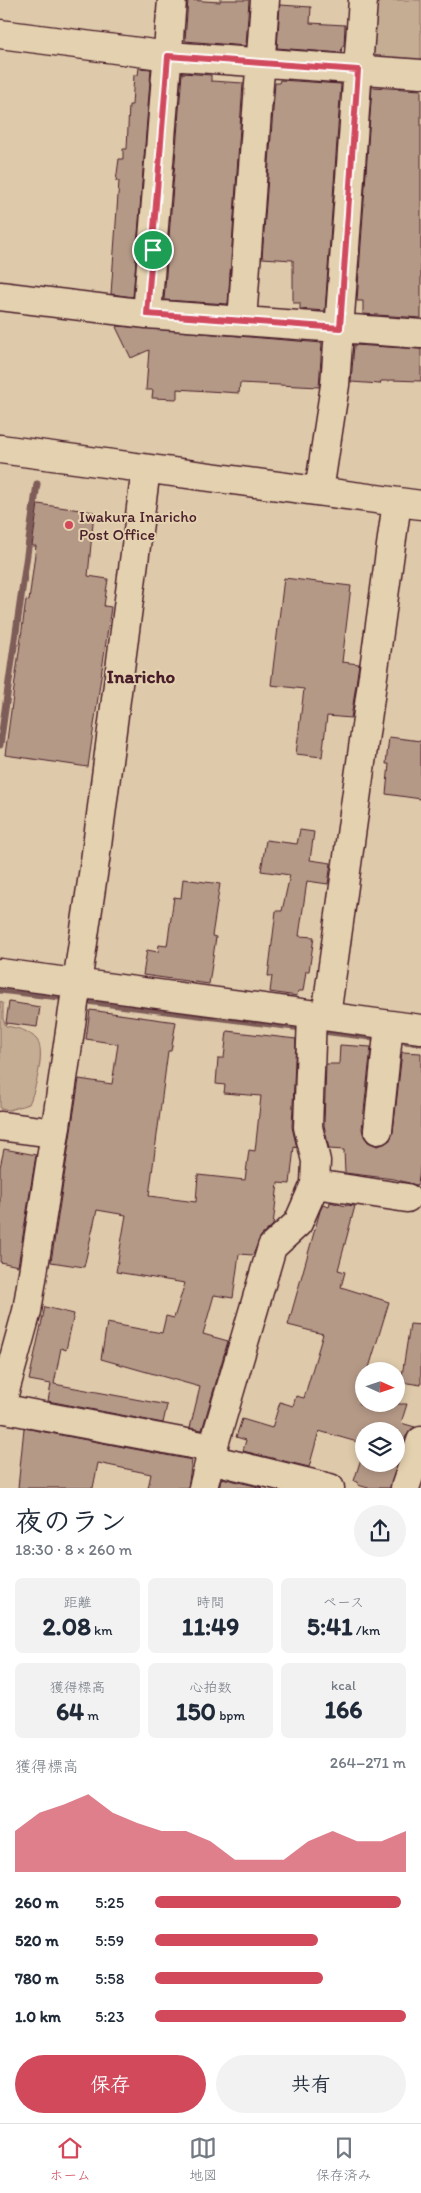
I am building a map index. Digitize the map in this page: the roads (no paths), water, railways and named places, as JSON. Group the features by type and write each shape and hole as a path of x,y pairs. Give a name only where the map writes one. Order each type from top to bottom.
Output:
{"street":[{"path":"147,314 172,0"},
{"path":"242,321 265,0"},
{"path":"320,491 336,385 363,0"},
{"path":"0,34 168,56 421,74"},
{"path":"0,296 147,314 421,334"},
{"path":"0,449 409,503 319,1016 308,1127 316,1161 315,1184 298,1223 272,1247 211,1454 203,1488"},
{"path":"146,469 76,995 55,1133 27,1311 1,1403 211,1454 330,1488"},
{"path":"0,973 76,995 319,1016 421,1029"},
{"path":"378,1130 389,1026"},
{"path":"0,1126 55,1133"},
{"path":"315,1184 407,1198"},
{"path":"405,1488 421,1441"}],"waterway":[{"path":"0,745 37,484"},
{"path":"0,990 68,998"},
{"path":"79,1000 302,1028"},
{"path":"323,1031 379,1038"},
{"path":"405,1041 421,1043"}],"place":[{"name":"Iwakura Inaricho Post Office","path":"69,525"}],"district":[{"name":"Inaricho","path":"141,676"}]}
